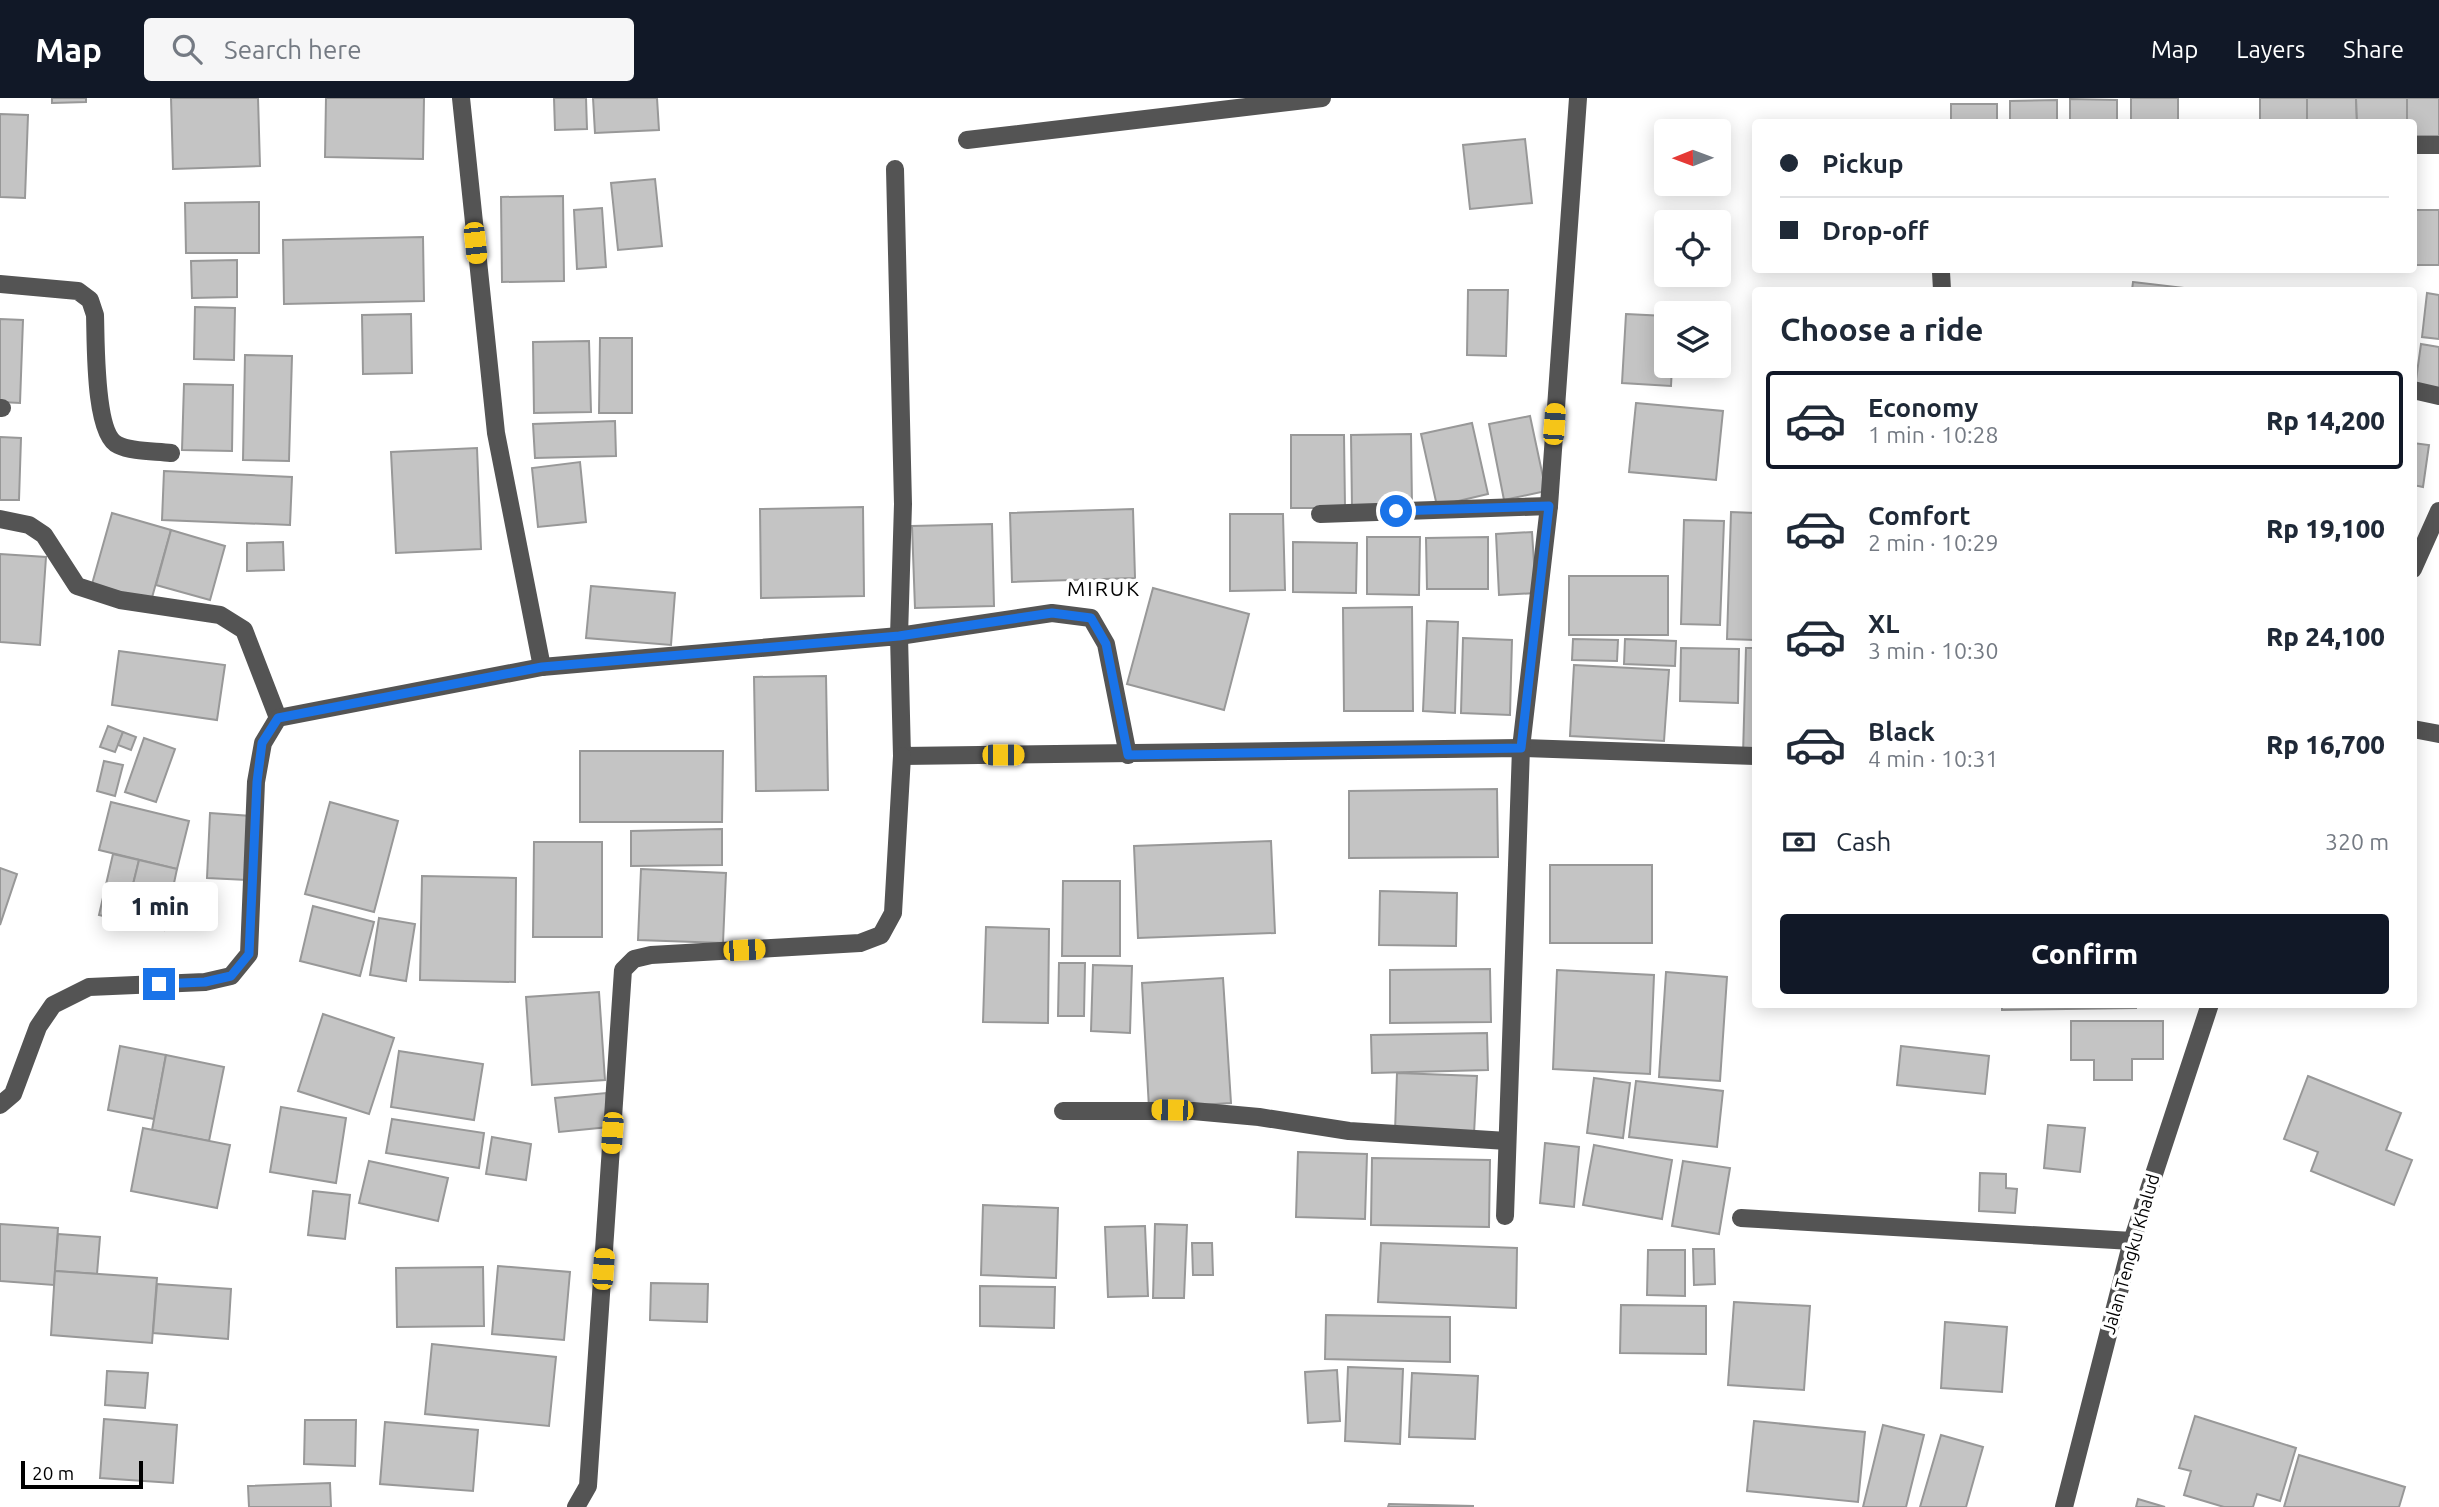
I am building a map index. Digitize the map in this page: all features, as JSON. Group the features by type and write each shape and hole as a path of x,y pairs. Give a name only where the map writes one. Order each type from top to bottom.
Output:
{"street":[{"path":"461,98 496,433 542,667"},
{"path":"967,141 1322,98"},
{"path":"1505,1216 1521,748 1549,506 1578,98"},
{"path":"2417,145 2439,145"},
{"path":"576,1507 588,1486 623,970 634,958 651,955 860,943 881,934 893,913 902,756 899,636 903,504 895,169"},
{"path":"0,284 78,291 90,300 94,315 102,419 108,437 118,446 172,453"},
{"path":"2417,391 2439,396"},
{"path":"1320,514 1549,506"},
{"path":"2417,560 2439,511"},
{"path":"0,519 29,525 44,534 77,586 120,600 220,615 244,630 278,718"},
{"path":"0,1105 13,1094 38,1027 53,1005 89,987 205,982 231,976 249,954 257,782 262,743 278,718 542,667 899,636 1052,613 1091,618 1106,644 1128,755"},
{"path":"2417,730 2439,734"},
{"path":"902,756 1521,748 1752,757"},
{"name":"Jalan Tengku Khalud","path":"2064,1507 2132,1241 2209,1008"},
{"path":"1063,1111 1193,1111 1258,1116 1349,1131 1507,1141"},
{"path":"1741,1218 2132,1241"}],"building":[{"path":"52,98 86,98 86,102 52,103"},
{"path":"171,98 258,98 260,166 173,169"},
{"path":"326,98 424,98 423,159 325,157"},
{"path":"554,98 586,98 587,129 555,130"},
{"path":"593,98 657,98 659,130 595,133"},
{"path":"2131,98 2178,98 2178,119 2131,119"},
{"path":"2260,98 2307,98 2307,119 2260,119"},
{"path":"2307,98 2356,98 2357,119 2307,119"},
{"path":"2356,98 2407,98 2407,119 2357,119"},
{"path":"2407,98 2439,98 2439,136 2417,136 2417,119 2407,119"},
{"path":"2070,99 2117,100 2117,119 2070,119"},
{"path":"2057,100 2057,119 2010,119 2010,101"},
{"path":"1951,104 1997,104 1997,119 1951,119"},
{"path":"0,114 28,115 25,198 0,197"},
{"path":"1525,139 1532,203 1470,209 1463,145"},
{"path":"655,179 662,246 618,250 611,183"},
{"path":"563,196 564,281 502,282 501,197"},
{"path":"259,202 259,253 186,253 185,203"},
{"path":"602,208 606,267 577,269 574,210"},
{"path":"2417,210 2439,210 2439,265 2417,265"},
{"path":"423,237 424,301 284,304 283,240"},
{"path":"237,260 237,297 192,298 191,261"},
{"path":"2133,282 2176,287 2132,287"},
{"path":"1468,290 1508,290 1506,356 1467,355"},
{"path":"2427,293 2439,295 2439,339 2422,337"},
{"path":"195,307 235,308 234,360 194,359"},
{"path":"411,314 412,373 363,374 362,315"},
{"path":"1626,314 1654,315 1654,378 1671,378 1671,386 1622,383"},
{"path":"0,319 23,320 20,403 0,402"},
{"path":"600,338 632,338 632,413 599,413"},
{"path":"589,341 591,412 534,413 533,342"},
{"path":"2421,344 2439,347 2439,390 2417,387"},
{"path":"245,355 292,356 289,461 243,460"},
{"path":"184,384 233,385 232,451 182,450"},
{"path":"1636,403 1723,411 1716,480 1629,472"},
{"path":"1530,416 1546,491 1504,500 1489,424"},
{"path":"615,421 616,456 535,458 533,424"},
{"path":"1472,423 1488,494 1437,506 1421,434"},
{"path":"1411,434 1412,506 1352,507 1351,435"},
{"path":"1291,435 1344,435 1345,508 1291,508"},
{"path":"0,437 21,438 19,500 0,500"},
{"path":"2417,444 2429,445 2423,487 2417,486"},
{"path":"477,448 481,549 396,553 391,452"},
{"path":"580,462 586,522 538,527 532,468"},
{"path":"164,471 292,477 290,525 162,520"},
{"path":"863,507 864,596 761,598 760,509"},
{"path":"1133,509 1135,578 1012,582 1010,513"},
{"path":"1731,512 1752,513 1752,640 1727,639"},
{"path":"112,513 171,530 151,601 92,584"},
{"path":"1230,514 1283,514 1285,590 1230,591"},
{"path":"1684,520 1724,521 1720,625 1681,624"},
{"path":"992,524 994,606 915,608 912,526"},
{"path":"171,530 225,546 210,600 156,585"},
{"path":"1532,532 1536,593 1499,595 1496,534"},
{"path":"1367,537 1420,537 1419,595 1367,594"},
{"path":"1488,537 1488,589 1427,589 1426,538"},
{"path":"283,542 284,570 247,571 247,543"},
{"path":"1293,542 1357,543 1356,593 1293,592"},
{"path":"0,554 46,557 40,645 0,642"},
{"path":"1569,576 1668,576 1668,635 1569,635"},
{"path":"591,586 675,593 671,645 586,638"},
{"path":"1153,588 1249,614 1224,710 1127,684"},
{"path":"1412,607 1413,711 1344,711 1343,608"},
{"path":"1427,621 1458,622 1455,713 1423,711"},
{"path":"1463,638 1512,640 1510,715 1461,713"},
{"path":"1573,639 1618,640 1617,661 1572,660"},
{"path":"1625,639 1676,641 1675,666 1624,664"},
{"path":"1681,648 1739,649 1738,703 1680,701"},
{"path":"1746,648 1752,648 1752,755 1743,755"},
{"path":"119,651 225,665 217,720 112,705"},
{"path":"1574,665 1669,670 1664,741 1570,736"},
{"path":"826,676 828,790 756,791 754,677"},
{"path":"108,726 123,732 115,752 100,747"},
{"path":"123,732 136,737 131,750 118,745"},
{"path":"144,738 175,749 156,802 125,792"},
{"path":"580,751 723,751 722,822 580,822"},
{"path":"104,761 123,765 115,796 97,791"},
{"path":"1497,789 1498,857 1349,858 1349,791"},
{"path":"111,802 189,821 177,869 99,850"},
{"path":"330,802 398,821 374,912 305,894"},
{"path":"210,813 251,816 247,880 207,878"},
{"path":"722,829 722,865 631,866 631,831"},
{"path":"1271,841 1275,933 1138,938 1134,846"},
{"path":"534,842 602,842 602,937 533,937"},
{"path":"113,854 139,860 124,921 99,915"},
{"path":"139,860 177,869 164,930 124,921"},
{"path":"1550,865 1652,865 1652,943 1550,943"},
{"path":"0,868 17,874 0,925"},
{"path":"641,869 726,873 723,943 638,940"},
{"path":"422,876 516,878 515,982 420,980"},
{"path":"1063,881 1120,881 1120,956 1062,956"},
{"path":"1380,891 1457,893 1456,946 1379,945"},
{"path":"313,906 374,922 360,976 300,961"},
{"path":"379,918 415,924 406,981 370,975"},
{"path":"986,927 1049,929 1048,1023 983,1022"},
{"path":"1059,963 1085,963 1084,1016 1058,1016"},
{"path":"1093,965 1132,966 1130,1033 1091,1031"},
{"path":"1490,969 1491,1022 1390,1023 1390,970"},
{"path":"1557,970 1654,975 1650,1074 1553,1069"},
{"path":"1666,972 1727,977 1720,1081 1659,1077"},
{"path":"1223,978 1231,1103 1149,1108 1142,983"},
{"path":"599,992 605,1080 532,1085 526,997"},
{"path":"2002,1008 2136,1008 2002,1010"},
{"path":"323,1014 394,1038 369,1114 298,1091"},
{"path":"2071,1021 2163,1021 2163,1059 2132,1059 2132,1080 2094,1080 2094,1060 2071,1060"},
{"path":"1487,1033 1488,1070 1372,1073 1371,1035"},
{"path":"120,1046 166,1055 154,1119 108,1110"},
{"path":"1901,1046 1989,1056 1985,1094 1897,1085"},
{"path":"399,1051 483,1064 474,1120 391,1107"},
{"path":"166,1055 224,1067 209,1141 152,1130"},
{"path":"1397,1073 1477,1076 1474,1134 1395,1131"},
{"path":"2308,1076 2401,1113 2386,1150 2412,1160 2394,1205 2311,1171 2318,1152 2284,1139"},
{"path":"1594,1078 1630,1083 1623,1138 1587,1133"},
{"path":"1636,1081 1723,1091 1717,1147 1629,1137"},
{"path":"606,1093 609,1127 559,1132 555,1098"},
{"path":"281,1107 346,1118 336,1183 270,1172"},
{"path":"392,1119 484,1133 479,1168 386,1153"},
{"path":"2048,1125 2085,1128 2080,1172 2044,1168"},
{"path":"143,1128 230,1145 217,1208 131,1191"},
{"path":"492,1137 531,1144 526,1180 486,1174"},
{"path":"1545,1143 1579,1147 1574,1207 1540,1203"},
{"path":"1594,1145 1672,1160 1662,1219 1583,1205"},
{"path":"1298,1152 1367,1154 1365,1219 1296,1217"},
{"path":"1372,1158 1490,1160 1489,1227 1371,1225"},
{"path":"369,1161 448,1178 438,1221 359,1203"},
{"path":"1683,1161 1730,1168 1719,1234 1672,1226"},
{"path":"1980,1173 2006,1174 2006,1188 2017,1189 2015,1213 1979,1211"},
{"path":"313,1191 350,1195 345,1239 308,1235"},
{"path":"983,1205 1058,1208 1056,1278 981,1275"},
{"path":"0,1224 58,1228 54,1285 0,1281"},
{"path":"1155,1224 1187,1225 1184,1298 1153,1298"},
{"path":"1145,1226 1148,1296 1108,1297 1105,1227"},
{"path":"58,1234 100,1237 97,1274 55,1271"},
{"path":"1192,1243 1212,1243 1213,1275 1193,1275"},
{"path":"1381,1243 1517,1248 1516,1308 1378,1302"},
{"path":"1693,1249 1714,1249 1715,1284 1694,1285"},
{"path":"1648,1250 1685,1250 1685,1296 1647,1295"},
{"path":"498,1266 570,1272 564,1340 492,1334"},
{"path":"483,1267 484,1326 397,1327 396,1268"},
{"path":"55,1271 157,1278 152,1343 51,1335"},
{"path":"651,1283 708,1284 707,1322 650,1320"},
{"path":"157,1284 231,1289 228,1339 153,1333"},
{"path":"980,1286 1055,1287 1054,1328 980,1326"},
{"path":"1734,1302 1810,1306 1804,1390 1728,1385"},
{"path":"1621,1305 1706,1306 1706,1354 1620,1353"},
{"path":"1326,1315 1450,1317 1450,1362 1325,1359"},
{"path":"1945,1322 2007,1327 2002,1392 1941,1388"},
{"path":"432,1344 556,1357 549,1426 425,1414"},
{"path":"1348,1367 1403,1369 1400,1444 1345,1441"},
{"path":"1337,1370 1340,1421 1308,1423 1305,1372"},
{"path":"107,1371 148,1373 145,1408 105,1405"},
{"path":"1412,1373 1478,1376 1475,1439 1409,1437"},
{"path":"2195,1416 2296,1448 2280,1501 2257,1494 2253,1507 2224,1507 2184,1495 2191,1471 2179,1468"},
{"path":"104,1419 177,1425 173,1483 100,1478"},
{"path":"305,1420 356,1420 355,1466 304,1464"},
{"path":"1754,1421 1865,1432 1858,1502 1747,1491"},
{"path":"385,1422 478,1430 473,1491 380,1484"},
{"path":"1883,1425 1924,1435 1906,1507 1863,1507"},
{"path":"1941,1435 1983,1447 1966,1507 1920,1507"},
{"path":"2299,1455 2405,1487 2399,1507 2284,1507"},
{"path":"330,1483 331,1507 249,1507 248,1486"},
{"path":"2138,1499 2165,1507 2136,1507"},
{"path":"1389,1504 1473,1506 1473,1507 1388,1507"}],"district":[{"name":"MIRUK","path":"1104,589"}],"route":[{"path":"159,984 205,982 231,976 249,954 257,782 262,743 278,718 542,667 899,636 1052,613 1091,618 1106,644 1128,755 1521,748 1549,506 1396,511"}]}
